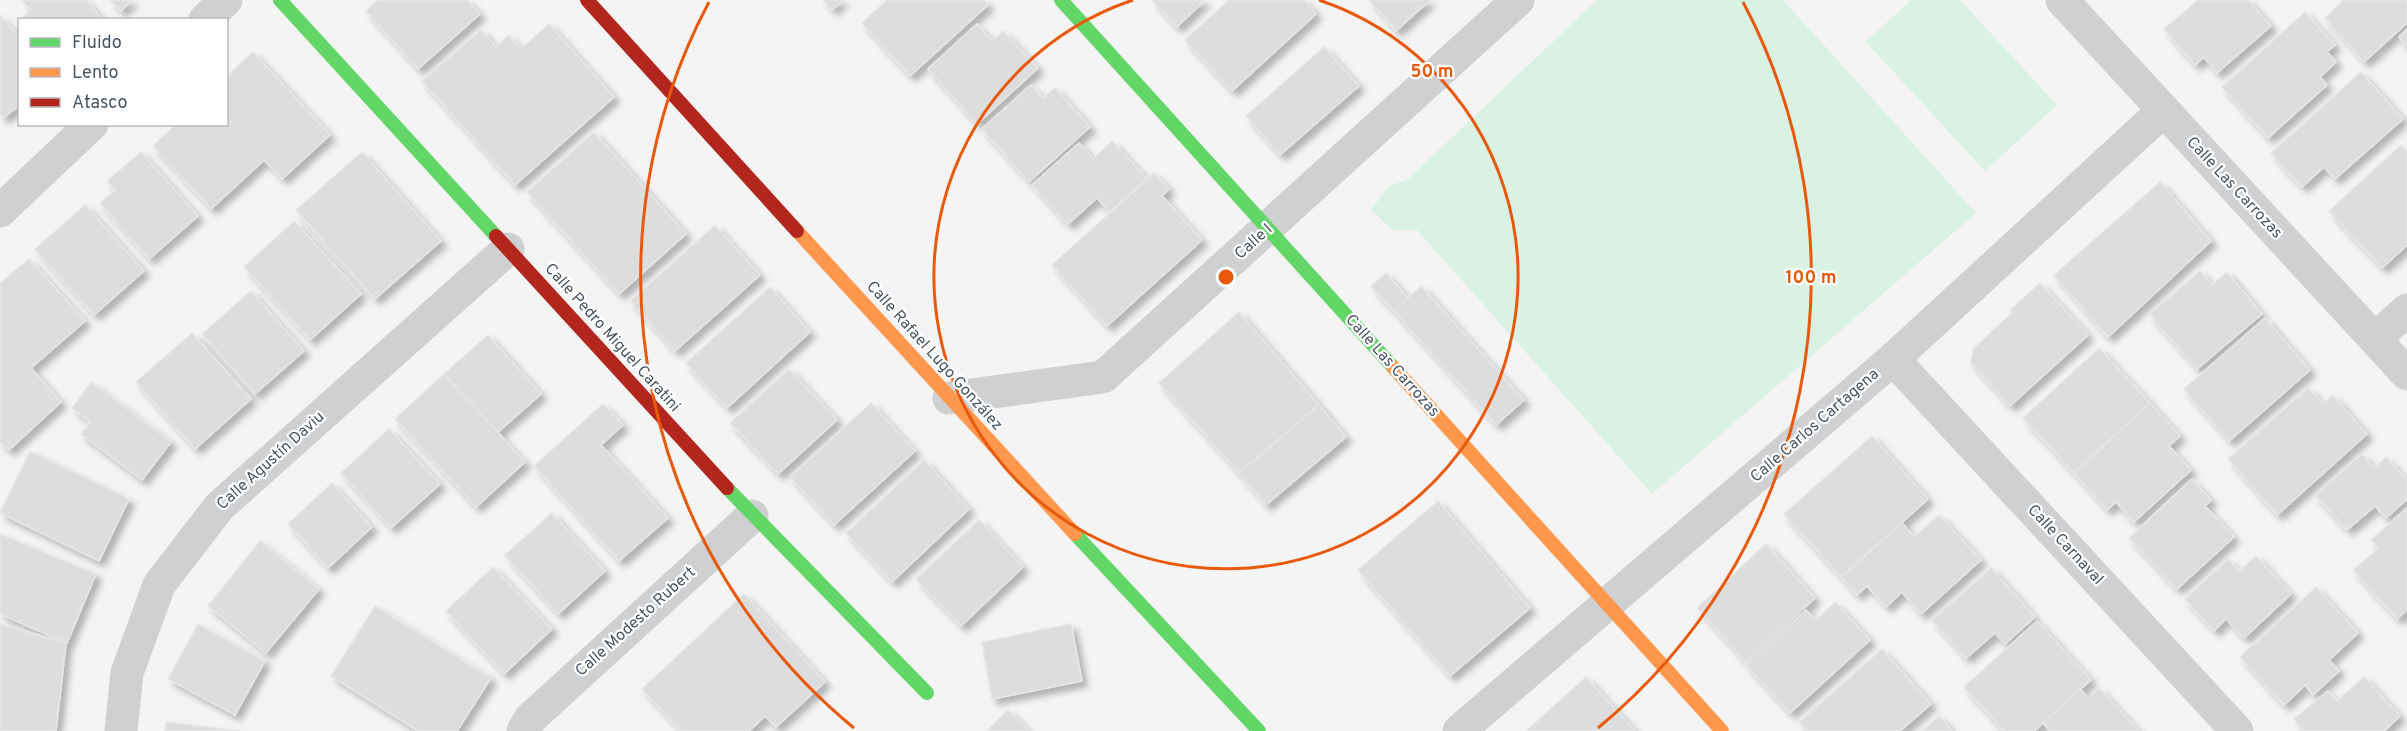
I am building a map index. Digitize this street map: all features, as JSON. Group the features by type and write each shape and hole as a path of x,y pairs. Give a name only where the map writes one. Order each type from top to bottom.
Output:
{"street":[{"path":"207,18 225,0"},
{"name":"Calle Pedro Miguel Caratini","path":"279,0 752,516 927,693"},
{"name":"Calle Rafael Lugo González","path":"587,0 949,398 1259,731"},
{"name":"Calle Las Carrozas","path":"1061,0 1722,731"},
{"name":"Calle I","path":"949,398 1103,377 1518,0"},
{"name":"Calle Las Carrozas","path":"2062,0 2407,374"},
{"name":"Calle Carlos Cartagena","path":"1459,731 1893,359 2163,111"},
{"path":"0,211 90,126"},
{"name":"Calle Agustín Daviu","path":"121,731 127,673 159,585 219,507 508,249"},
{"path":"2375,339 2407,310"},
{"name":"Calle Carnaval","path":"1893,359 2238,731"},
{"name":"Calle Modesto Rubert","path":"523,731 530,719 752,516"}],"green space":[{"path":"1597,0 1783,0 1976,213 1652,494 1417,230 1392,230 1371,210 1389,186 1407,180"},
{"path":"1911,0 1960,0 2057,105 1985,171 1866,42"}],"building":[{"path":"22,0 86,0 101,18 23,18 31,10"},
{"path":"110,0 132,0 121,11"},
{"path":"378,0 467,0 480,14 418,69 366,11"},
{"path":"823,0 843,0 832,10"},
{"path":"887,0 984,0 988,5 910,76 862,23"},
{"path":"1152,0 1205,0 1177,27"},
{"path":"1229,0 1304,0 1316,14 1232,91 1185,40"},
{"path":"1369,0 1430,0 1396,31"},
{"path":"2198,0 2248,0 2271,26 2217,73 2204,57 2195,65 2164,29"},
{"path":"2340,0 2407,0 2407,23 2364,62 2325,18 2342,2"},
{"path":"2305,12 2335,45 2327,52 2336,62 2320,77 2327,85 2268,138 2222,87"},
{"path":"0,15 18,36 18,107 3,118 0,114"},
{"path":"549,24 614,97 515,185 422,81 481,30 496,47 509,35 521,49"},
{"path":"977,24 992,41 1003,31 1038,68 977,124 928,69"},
{"path":"2407,29 2407,46 2399,37"},
{"path":"1324,47 1359,86 1280,155 1246,116"},
{"path":"253,52 330,135 282,179 264,160 211,209 153,146 174,126 228,126 228,75"},
{"path":"2361,72 2403,119 2335,179 2324,167 2302,187 2271,153"},
{"path":"1031,85 1043,98 1055,88 1090,127 1029,182 982,129"},
{"path":"594,132 686,234 619,294 527,192"},
{"path":"1112,141 1147,179 1110,212 1097,198 1068,224 1032,185 1079,143 1093,159"},
{"path":"2401,145 2407,152 2407,245 2382,268 2329,211"},
{"path":"141,152 198,216 149,259 100,203 116,190 107,181"},
{"path":"362,152 441,241 375,299 296,210"},
{"path":"1154,173 1169,189 1162,196 1202,240 1107,326 1052,265"},
{"path":"2160,182 2211,241 2108,337 2054,275"},
{"path":"85,205 144,271 94,315 35,249"},
{"path":"294,221 361,294 310,340 244,267"},
{"path":"715,225 760,275 675,351 630,301"},
{"path":"29,259 85,321 31,368 61,402 9,450 0,442 0,283"},
{"path":"2200,271 2212,285 2227,272 2262,314 2197,369 2149,314"},
{"path":"1386,273 1408,298 1394,311 1371,286"},
{"path":"2040,283 2088,335 2010,406 1971,363 1973,349 2012,313 2010,310"},
{"path":"1421,286 1524,400 1496,425 1394,311"},
{"path":"770,287 810,332 727,408 686,363"},
{"path":"251,291 304,351 255,394 202,334"},
{"path":"1239,312 1319,405 1239,473 1159,383"},
{"path":"2265,318 2310,370 2229,441 2184,389"},
{"path":"192,333 251,399 195,449 136,382"},
{"path":"488,335 541,394 497,433 444,374"},
{"path":"2099,348 2150,403 2074,473 2023,418"},
{"path":"789,369 837,420 778,474 730,423"},
{"path":"444,374 525,462 476,507 395,419"},
{"path":"91,382 171,442 142,480 81,434 90,422 72,408"},
{"path":"2308,388 2323,404 2333,395 2367,434 2277,515 2228,459"},
{"path":"871,403 915,451 834,525 790,477"},
{"path":"2150,403 2180,436 2169,446 2191,470 2134,522 2116,502 2107,510 2074,473"},
{"path":"603,404 623,425 601,445 668,518 619,561 534,466"},
{"path":"1319,405 1346,437 1266,505 1239,473"},
{"path":"389,429 440,484 391,528 341,473"},
{"path":"1872,436 1928,499 1841,577 1784,514"},
{"path":"30,451 129,499 99,561 0,513"},
{"path":"2362,454 2374,468 2386,457 2407,480 2407,499 2386,518 2375,506 2347,530 2315,495"},
{"path":"924,460 969,509 892,582 846,533"},
{"path":"2192,479 2211,500 2205,506 2234,537 2177,589 2129,538"},
{"path":"332,483 372,527 328,568 288,524"},
{"path":"1438,501 1530,608 1450,676 1358,570"},
{"path":"2407,508 2407,610 2397,619 2353,570 2379,548 2371,540"},
{"path":"552,513 605,571 558,614 505,555"},
{"path":"1939,515 1981,560 1921,614 1902,592 1886,607 1867,586 1857,595 1841,577 1902,523 1914,537"},
{"path":"979,520 1023,567 961,626 916,579"},
{"path":"0,534 96,574 67,643 0,614"},
{"path":"260,541 319,589 266,653 208,606"},
{"path":"1766,544 1815,598 1746,662 1697,608"},
{"path":"2256,556 2291,594 2244,638 2226,619 2214,631 2185,599 2228,559 2239,571"},
{"path":"493,567 552,629 504,674 446,611"},
{"path":"1991,568 2035,617 2005,644 1995,633 1966,658 1932,620"},
{"path":"2316,587 2358,633 2329,660 2339,671 2313,695 2305,685 2284,705 2240,657"},
{"path":"744,594 825,682 776,727 765,716 749,731 681,731 642,689"},
{"path":"1835,602 1870,640 1790,713 1746,665 1806,610 1816,620"},
{"path":"375,606 491,678 457,731 418,731 331,676"},
{"path":"2037,621 2091,680 2034,731 2004,731 1964,687"},
{"path":"0,624 66,643 56,731 0,731"},
{"path":"198,624 265,661 235,715 168,679"},
{"path":"1071,624 1082,681 992,699 982,642"},
{"path":"1882,649 1931,704 1900,731 1807,731 1799,722"},
{"path":"1586,677 1635,731 1526,731"},
{"path":"2364,677 2400,716 2384,731 2304,731 2294,719 2328,691 2337,701"},
{"path":"2099,688 2139,731 2050,731 2043,723 2080,689 2088,698"},
{"path":"1008,710 1028,731 987,731"},
{"path":"1939,716 1952,731 1922,731"},
{"path":"166,722 240,731 165,731"}],"traffic: fast":[{"path":"280,0 496,236"},
{"path":"1061,0 1393,367"},
{"path":"727,488 927,693"},
{"path":"1075,534 1259,731"}],"traffic: slow":[{"path":"797,231 1075,534"},
{"path":"1393,367 1722,731"}],"traffic: jam":[{"path":"587,0 797,231"},
{"path":"496,236 727,488"}]}
